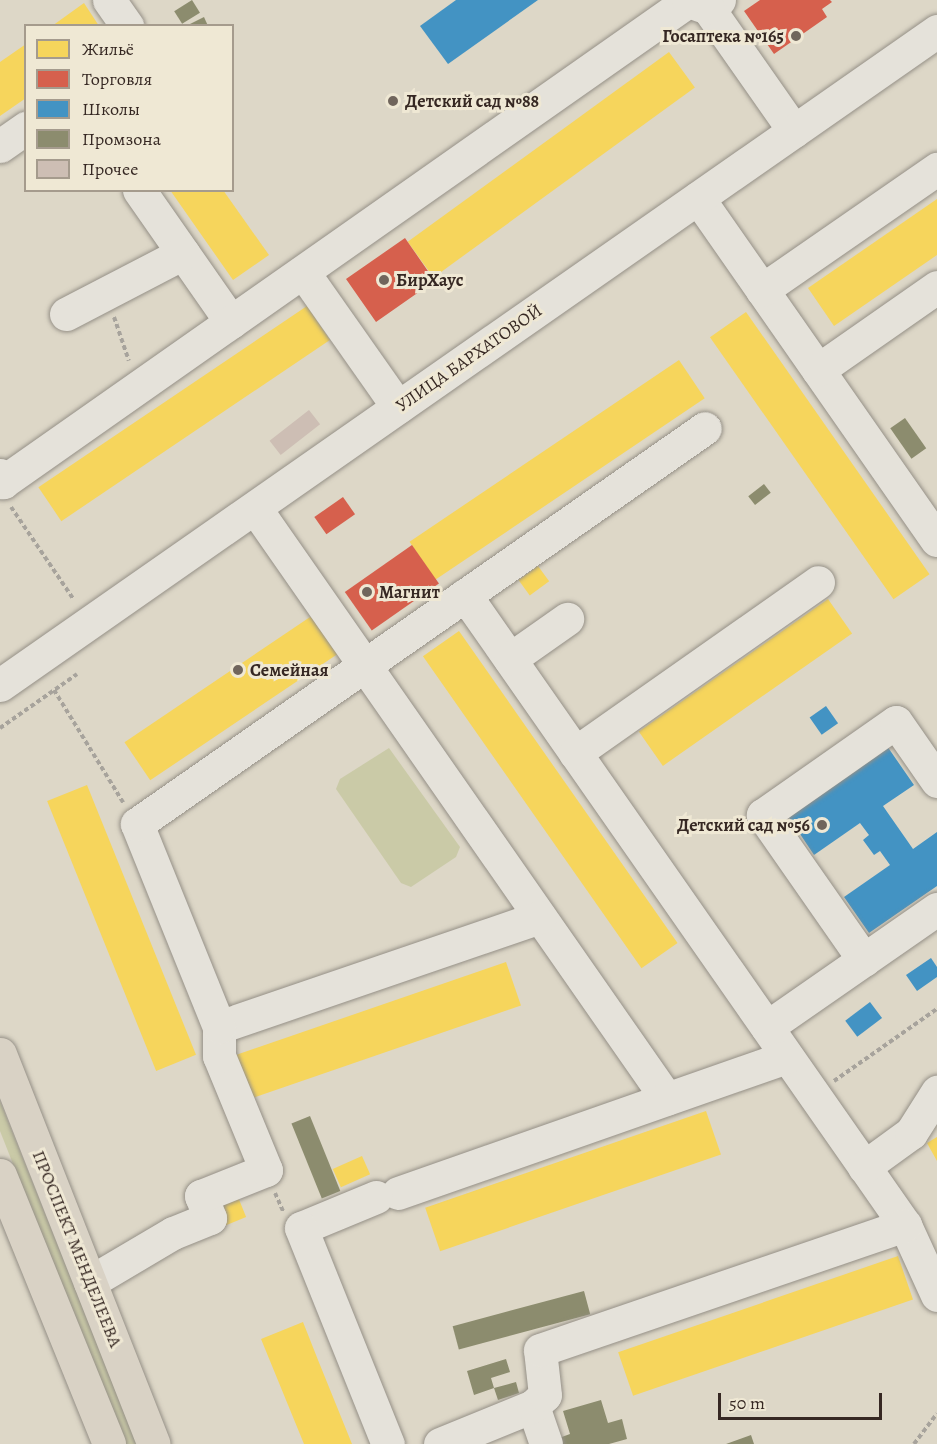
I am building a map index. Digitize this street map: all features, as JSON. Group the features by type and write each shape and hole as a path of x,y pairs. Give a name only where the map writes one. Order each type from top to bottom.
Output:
{"main road":[{"name":"ПРОСПЕКТ МЕНДЕЛЕЕВА","path":"0,1054 154,1444"},
{"path":"0,1174 108,1444"}],"street":[{"path":"4,488 3,482 688,1 714,4 794,131"},
{"name":"УЛИЦА БАРХАТОВОЙ","path":"0,685 937,31"},
{"path":"0,146 24,129"},
{"path":"762,290 937,169"},
{"path":"140,192 231,322"},
{"path":"698,198 937,540"},
{"path":"66,314 183,253"},
{"path":"303,272 398,407"},
{"path":"818,370 937,287"},
{"path":"90,1282 173,1233 210,1218 201,1196 266,1170 219,1056 219,1027 137,824 705,428"},
{"path":"255,508 667,1099"},
{"path":"575,753 818,582"},
{"path":"465,595 905,1225 937,1295"},
{"path":"510,659 567,619"},
{"path":"864,960 763,814 896,722 937,782"},
{"path":"767,1028 937,909"},
{"path":"219,1027 540,917"},
{"path":"388,1444 301,1228 387,1195 787,1056"},
{"path":"864,1167 911,1132 937,1092"},
{"path":"440,1444 533,1406 545,1395 540,1350 905,1225"},
{"path":"533,1406 546,1444"}],"path":[{"path":"106,293 138,387"},
{"path":"4,488 74,601"},
{"path":"0,728 77,674"},
{"path":"54,690 137,824"},
{"path":"814,1095 937,1009"},
{"path":"266,1170 287,1222"},
{"path":"914,1444 937,1414"}],"green space":[{"path":"389,748 460,847 456,857 411,887 401,883 336,789 340,779"},
{"path":"0,1101 137,1444 124,1444 0,1131"}],"building: Жильё":[{"path":"84,3 98,24 55,24"},
{"path":"24,45 24,99 0,116 0,62"},
{"path":"669,52 695,88 434,277 408,242"},
{"path":"171,192 224,192 269,255 233,280"},
{"path":"937,199 937,255 834,326 808,288"},
{"path":"307,306 330,340 61,521 38,487"},
{"path":"746,312 930,574 894,599 710,337"},
{"path":"679,360 705,398 435,580 410,542"},
{"path":"538,566 549,581 530,595 519,580"},
{"path":"828,599 852,633 663,766 639,731"},
{"path":"316,613 342,651 150,780 124,742"},
{"path":"459,631 678,943 641,968 423,656"},
{"path":"87,785 196,1055 156,1071 47,801"},
{"path":"506,962 521,1005 246,1100 231,1057"},
{"path":"706,1111 721,1154 440,1251 425,1208"},
{"path":"937,1137 937,1161 927,1143"},
{"path":"362,1156 370,1174 341,1187 333,1169"},
{"path":"236,1192 246,1217 223,1226 213,1201"},
{"path":"898,1256 913,1299 633,1396 618,1352"},
{"path":"303,1322 352,1444 304,1444 261,1339"}],"building: Торговля":[{"path":"760,0 830,0 832,2 822,9 827,17 774,54 744,11"},
{"name":"БирХаус","path":"405,238 430,274 421,281 426,287 376,322 346,279"},
{"path":"343,497 355,514 326,534 314,517"},
{"path":"412,545 439,584 372,631 345,592"}],"building: Школы":[{"path":"456,0 538,0 448,64 420,26"},
{"path":"826,706 838,723 822,735 810,717"},
{"path":"887,746 914,785 883,806 913,849 937,832 937,886 869,933 844,897 890,865 880,851 874,855 863,840 869,835 860,823 814,855 788,816"},
{"path":"931,958 937,967 937,977 917,991 906,975"},
{"path":"870,1002 882,1018 857,1037 845,1021"}],"building: Промзона":[{"path":"192,0 200,13 182,24 174,11"},
{"path":"204,17 207,24 190,24"},
{"path":"905,418 926,448 911,459 890,428"},
{"path":"764,484 771,493 755,505 748,496"},
{"path":"310,1116 340,1191 322,1199 291,1123"},
{"path":"584,1291 590,1314 459,1349 453,1326"},
{"path":"506,1359 510,1372 491,1378 494,1388 474,1395 467,1371"},
{"path":"516,1382 519,1393 498,1400 494,1388"},
{"path":"601,1400 608,1423 622,1419 627,1439 609,1444 561,1444 559,1438 570,1434 563,1411"},
{"path":"751,1435 754,1444 726,1444"}],"building: Прочее":[{"path":"309,410 320,424 281,455 270,441"}],"place":[{"name":"Госаптека №165","path":"796,36"},
{"name":"Детский сад №88","path":"393,101"},
{"name":"БирХаус","path":"384,280"},
{"name":"Магнит","path":"367,592"},
{"name":"Семейная","path":"238,670"},
{"name":"Детский сад №56","path":"822,825"}]}
